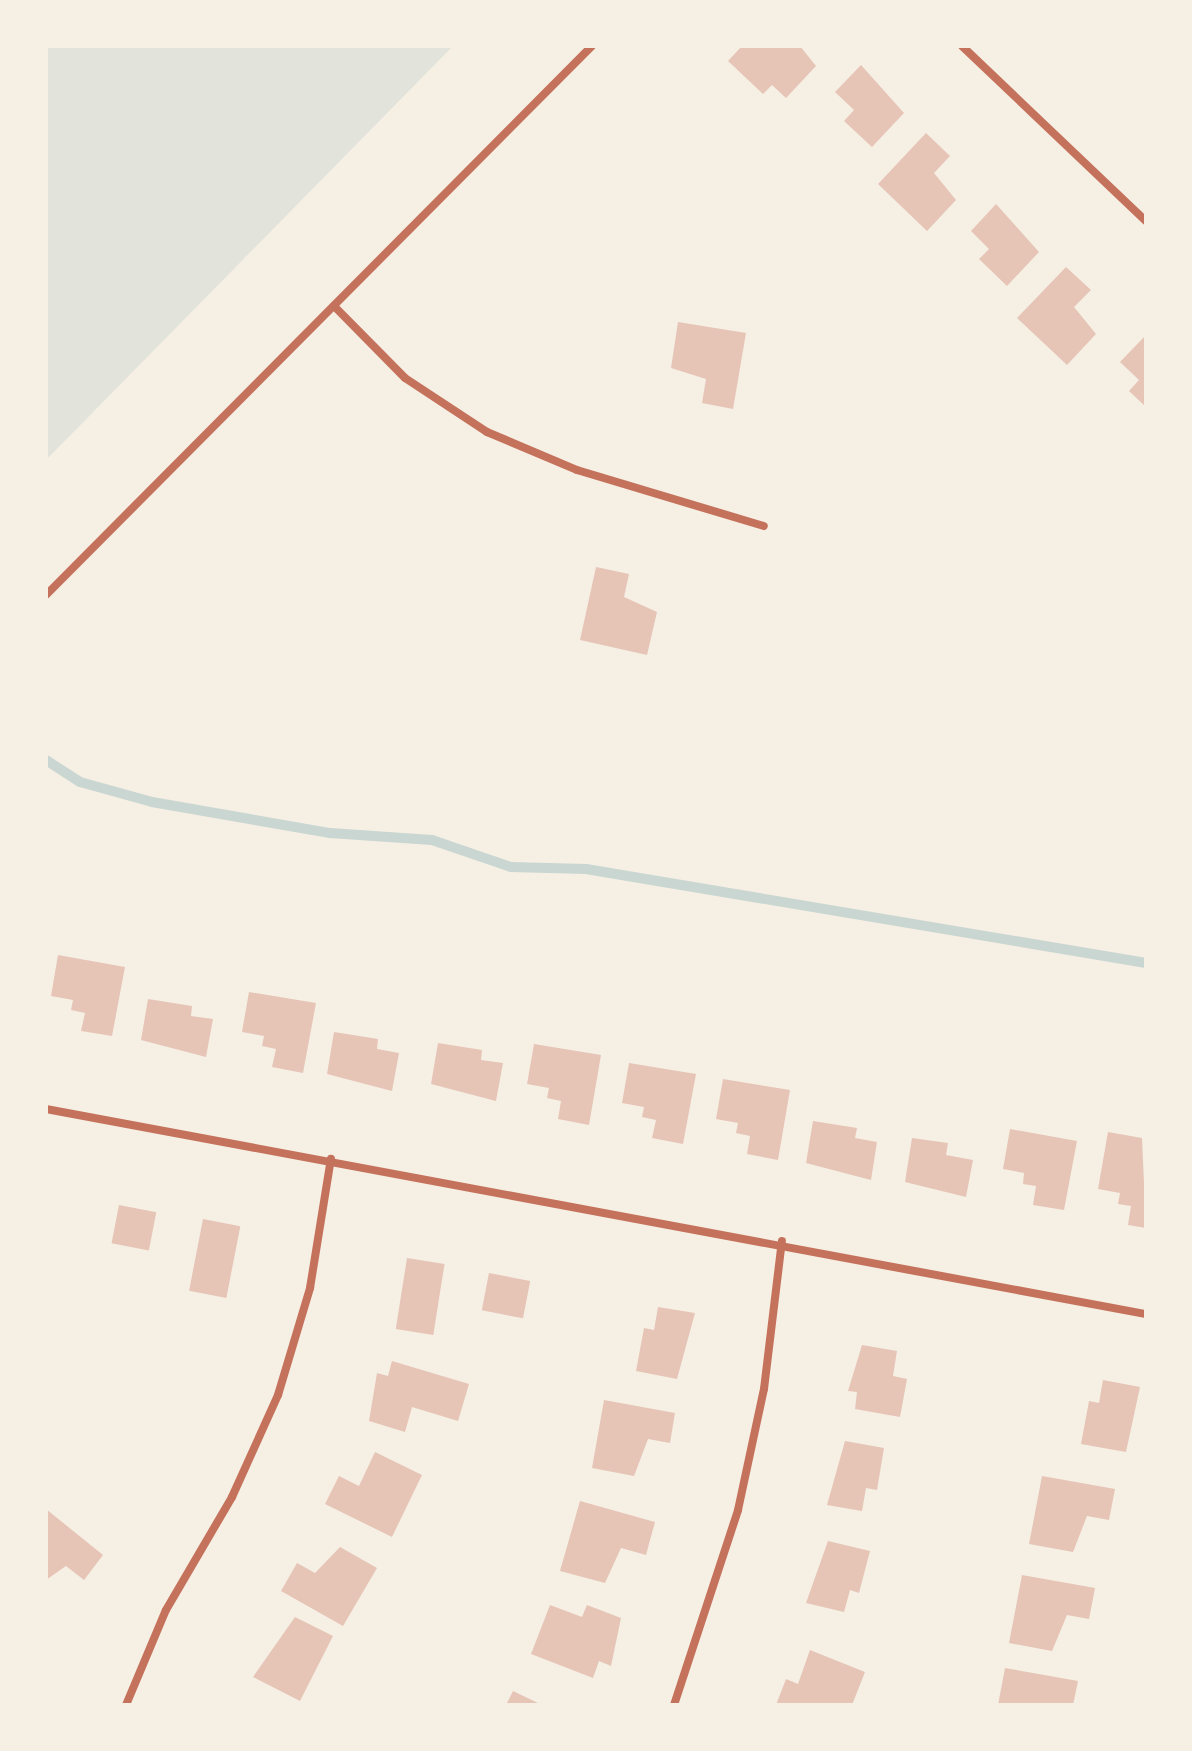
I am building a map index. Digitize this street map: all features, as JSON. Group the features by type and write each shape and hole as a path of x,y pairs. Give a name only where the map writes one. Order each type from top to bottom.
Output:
{"street":[{"path":"46,595 592,46"},
{"path":"962,46 1146,221"},
{"path":"334,306 405,378 487,432 577,470 764,526"},
{"path":"46,1109 782,1241 1146,1314"},
{"path":"126,1705 166,1610 232,1497 278,1395 310,1288 331,1159"},
{"path":"674,1705 738,1510 764,1389 782,1241"}],"shaded area":[{"path":"46,46 453,46 46,460"}],"building":[{"path":"742,46 800,46 816,66 786,98 772,85 763,94 728,61"},
{"path":"861,65 904,113 872,147 844,121 854,110 835,92"},
{"path":"926,133 950,156 934,173 956,200 927,231 878,184"},
{"path":"996,204 1039,252 1007,286 979,259 989,249 971,231"},
{"path":"1066,267 1091,290 1074,307 1096,334 1067,365 1017,318"},
{"path":"678,322 746,333 733,409 702,403 706,379 671,368"},
{"path":"1146,335 1146,407 1129,391 1139,380 1120,362"},
{"path":"596,567 629,574 624,597 657,612 647,655 580,640"},
{"path":"58,955 125,967 112,1036 81,1031 85,1013 71,1010 73,1000 51,996"},
{"path":"249,992 316,1003 303,1073 272,1067 276,1049 262,1046 264,1036 242,1032"},
{"path":"148,999 192,1006 191,1016 213,1019 206,1057 141,1040"},
{"path":"334,1032 378,1039 377,1049 399,1053 392,1091 327,1074"},
{"path":"438,1043 482,1050 481,1060 503,1063 496,1101 431,1084"},
{"path":"534,1044 601,1055 589,1125 558,1119 561,1101 547,1098 549,1088 527,1084"},
{"path":"629,1063 696,1074 683,1144 652,1138 656,1120 642,1117 644,1107 622,1103"},
{"path":"723,1079 790,1090 778,1160 747,1154 750,1136 736,1133 738,1123 716,1119"},
{"path":"813,1121 857,1128 855,1138 877,1142 871,1180 806,1163"},
{"path":"1010,1129 1077,1141 1064,1210 1033,1205 1036,1186 1023,1184 1024,1173 1003,1169"},
{"path":"1108,1132 1142,1138 1146,1228 1128,1225 1131,1206 1118,1204 1120,1193 1098,1189"},
{"path":"912,1138 948,1143 946,1155 973,1160 966,1197 905,1182"},
{"path":"119,1205 156,1212 149,1251 112,1243"},
{"path":"203,1219 240,1226 226,1298 189,1291"},
{"path":"407,1258 445,1264 433,1335 396,1329"},
{"path":"489,1273 530,1281 523,1318 482,1310"},
{"path":"658,1307 695,1313 677,1379 636,1371 644,1328 654,1330"},
{"path":"862,1345 897,1351 893,1376 907,1379 900,1417 855,1409 857,1392 848,1391"},
{"path":"392,1361 469,1384 458,1421 412,1407 405,1432 369,1421 377,1373 388,1376"},
{"path":"1103,1380 1140,1387 1126,1452 1081,1444 1089,1401 1099,1403"},
{"path":"604,1400 675,1413 670,1443 648,1439 634,1476 592,1468"},
{"path":"845,1441 884,1448 877,1490 866,1488 862,1511 827,1505"},
{"path":"375,1452 422,1475 392,1537 325,1504 339,1476 359,1486"},
{"path":"1042,1476 1115,1489 1109,1520 1087,1516 1073,1552 1029,1544"},
{"path":"580,1501 655,1522 646,1555 621,1548 605,1583 560,1571"},
{"path":"46,1509 103,1555 84,1580 66,1566 46,1580"},
{"path":"828,1541 870,1551 859,1593 850,1590 844,1612 806,1603"},
{"path":"340,1547 377,1568 343,1626 281,1591 297,1563 315,1573"},
{"path":"1022,1575 1095,1588 1089,1619 1067,1615 1052,1651 1009,1643"},
{"path":"550,1605 582,1617 587,1605 621,1618 611,1666 599,1661 593,1678 531,1654"},
{"path":"295,1617 333,1636 300,1701 253,1677"},
{"path":"810,1650 865,1672 852,1705 776,1705 786,1679 798,1684"},
{"path":"1005,1668 1078,1681 1073,1705 998,1705"},
{"path":"513,1691 542,1705 506,1705"}],"waterway":[{"path":"46,760 80,782 152,802 330,833 432,840 511,867 586,869 1146,963"}]}
